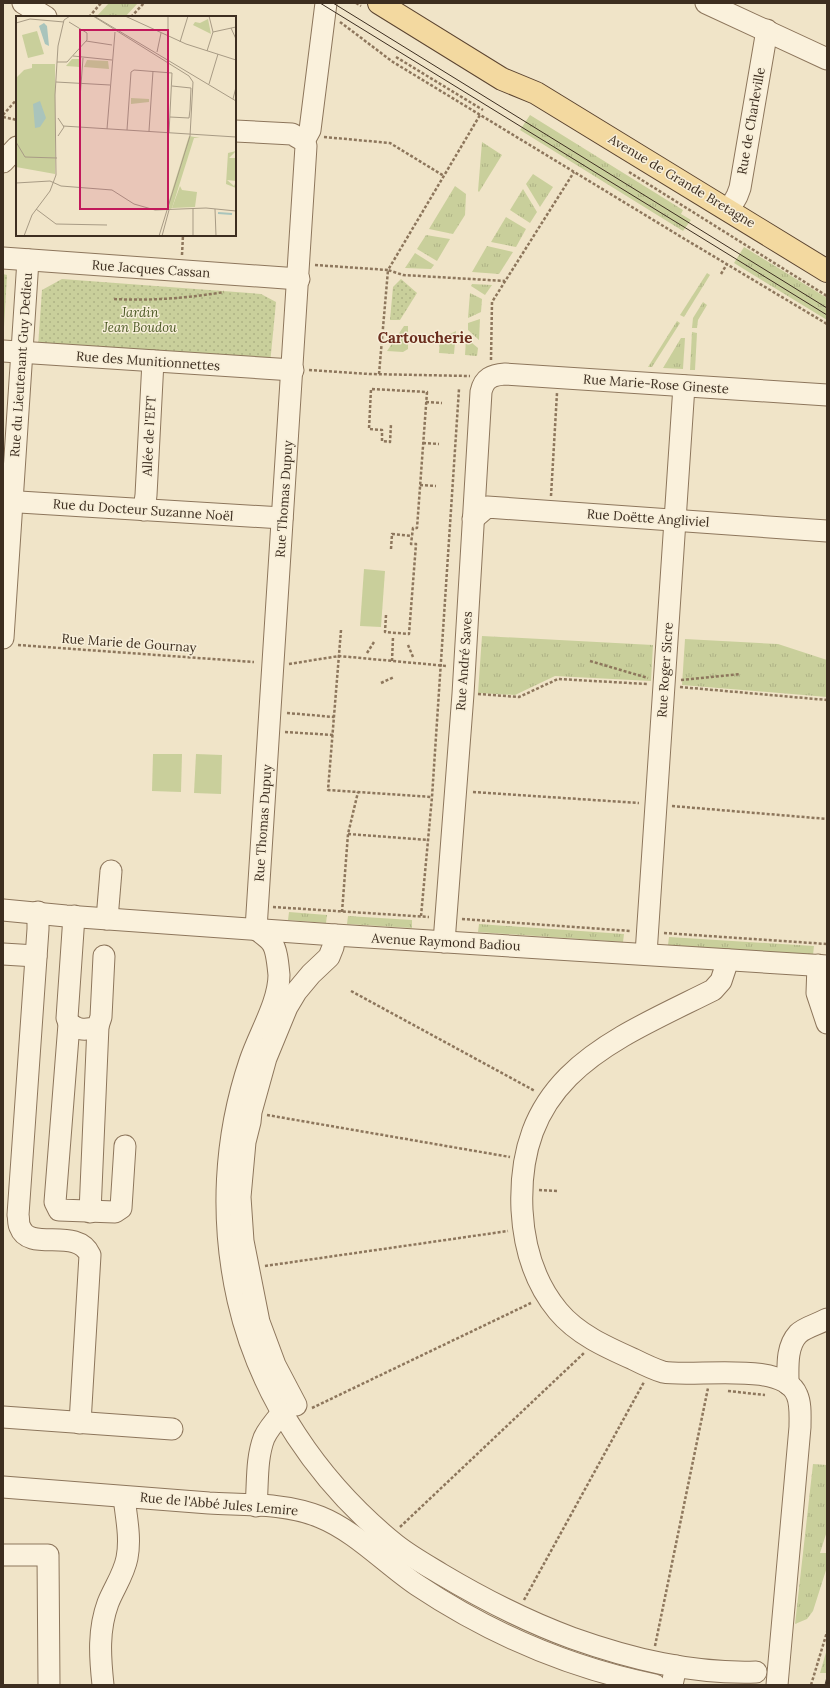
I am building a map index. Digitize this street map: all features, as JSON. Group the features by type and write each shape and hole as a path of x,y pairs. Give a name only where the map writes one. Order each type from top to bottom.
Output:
{"main road":[{"name":"Avenue de Grande Bretagne","path":"379,3 502,79 536,93 827,271"},
{"name":"Avenue de Grande Bretagne","path":"403,3 508,69 536,93"}],"street":[{"path":"23,3 44,16"},
{"path":"706,3 827,59"},
{"name":"Rue Thomas Dupuy","path":"256,929 282,518 293,370 304,272 306,138 330,13"},
{"name":"Rue de Charleville","path":"729,210 740,188 767,30"},
{"path":"236,131 292,134 306,138"},
{"path":"3,162 16,148"},
{"name":"Rue Jacques Cassan","path":"3,258 304,272"},
{"name":"Rue du Lieutenant Guy Dedieu","path":"9,641 7,501 13,352 28,260"},
{"name":"Rue des Munitionnettes","path":"13,352 293,370"},
{"name":"Allée de l'EFT","path":"144,510 153,361"},
{"name":"Rue Marie-Rose Gineste","path":"484,373 494,375 505,374 827,395"},
{"name":"Rue André Saves","path":"444,942 461,716 481,392 484,373"},
{"name":"Rue Roger Sicre","path":"646,954 684,386"},
{"name":"Rue du Docteur Suzanne Noël","path":"7,501 282,518"},
{"name":"Rue Doëtte Angliviel","path":"473,519 487,508 827,531"},
{"path":"107,913 111,871"},
{"name":"Avenue Raymond Badiou","path":"3,910 38,915"},
{"name":"Avenue Raymond Badiou","path":"3,917 38,915 70,916 107,913 335,936 823,965"},
{"path":"38,915 18,1215 19,1227 23,1233 33,1238 75,1241 82,1244 88,1250 90,1255 80,1423"},
{"path":"70,916 67,1018 69,1024 55,1202 59,1210 115,1212 121,1208 125,1146"},
{"path":"256,929 272,942 279,973 277,996 250,1060 238,1103 228,1164 226,1208 229,1247 238,1300 253,1350 270,1392 288,1413 329,1480 345,1498 388,1538 412,1557 516,1615 548,1630 595,1646 652,1662 674,1676 756,1672"},
{"path":"288,1413 284,1383 266,1343 257,1315 243,1241 240,1197 245,1142 251,1112 266,1058 287,1007 305,981 328,957 333,947 335,936"},
{"path":"3,954 36,956"},
{"path":"90,1212 98,1026 102,1017 104,956"},
{"path":"728,960 721,981 713,990 615,1040 585,1061 568,1076 550,1099 536,1124 529,1142 525,1160 522,1188 523,1229 533,1269 547,1296 564,1318 596,1342 652,1368 711,1384 736,1372 771,1376 780,1379 780,1389"},
{"path":"823,965 817,993 827,1023"},
{"path":"69,1024 74,1028 92,1028 98,1026"},
{"path":"780,1389 789,1352 796,1338 799,1334 827,1320"},
{"path":"777,1685 800,1427 800,1404 794,1389 780,1389"},
{"path":"256,1506 259,1459 264,1439 270,1427 288,1413"},
{"path":"3,1417 172,1429"},
{"name":"Rue de l'Abbé Jules Lemire","path":"3,1487 256,1506 303,1511 334,1524 351,1535 406,1578 429,1593 512,1638 598,1671 655,1685"},
{"path":"103,1685 100,1633 108,1603 123,1572 127,1558 128,1536 124,1496"},
{"path":"3,1555 48,1555 49,1685"}],"path":[{"path":"90,16 101,3"},
{"path":"133,16 144,3"},
{"path":"330,13 393,62 827,324"},
{"path":"396,57 483,110"},
{"path":"16,100 3,116 16,120"},
{"path":"380,374 388,270 480,115"},
{"path":"306,138 390,143 444,176"},
{"path":"624,170 827,296"},
{"path":"293,370 380,374 484,373 492,302 574,172"},
{"path":"721,274 727,264"},
{"path":"304,272 388,270 403,275 506,281"},
{"path":"114,299 139,300 196,296 225,292"},
{"path":"420,916 432,797 459,388"},
{"path":"386,615 385,632 409,634 416,544 412,544 412,536 413,528 417,528 427,392 371,389 369,429 382,430 382,441 390,442 390,424"},
{"path":"550,512 558,393"},
{"path":"426,402 442,404"},
{"path":"423,443 440,444"},
{"path":"420,485 436,486"},
{"path":"390,549 392,534 412,536"},
{"path":"341,630 328,790 432,797"},
{"path":"392,661 393,637"},
{"name":"Rue Marie de Gournay","path":"9,641 254,662"},
{"path":"367,653 374,642"},
{"path":"408,645 413,657"},
{"path":"288,664 339,656 447,666 447,673"},
{"path":"381,682 394,676"},
{"path":"284,713 334,717"},
{"path":"283,732 333,735"},
{"path":"342,912 348,834 358,792"},
{"path":"348,834 428,840"},
{"path":"257,906 827,944"},
{"path":"351,991 550,1099"},
{"path":"251,1112 525,1160"},
{"path":"248,1269 523,1229"},
{"path":"288,1413 547,1296"},
{"path":"388,1538 596,1342"},
{"path":"516,1615 652,1368"},
{"path":"652,1662 711,1384"},
{"path":"722,1391 780,1389"},
{"path":"811,1685 827,1632"}],"green space":[{"path":"109,3 138,3 126,16 97,16"},
{"path":"530,115 683,210 681,214 691,220 683,231 520,130"},
{"path":"482,142 502,155 479,192 478,191"},
{"path":"533,174 553,187 540,207 526,184"},
{"path":"455,186 466,194 465,215 453,234 429,229"},
{"path":"523,189 537,212 530,223 510,210"},
{"path":"506,217 526,229 516,247 491,242"},
{"path":"426,235 450,239 437,261 417,249"},
{"path":"487,246 513,252 499,274 472,272"},
{"path":"744,247 827,298 827,320 734,263"},
{"path":"415,253 434,265 431,269 405,268"},
{"path":"707,273 710,275 684,317 680,315"},
{"path":"3,274 7,275 3,344"},
{"name":"Jardin Jean Boudou","path":"62,279 261,294 276,302 270,364 38,347 42,290"},
{"path":"401,279 417,293 400,320 390,320 393,287"},
{"path":"472,284 492,285 485,295 471,286"},
{"path":"470,293 482,299 481,312 468,318"},
{"path":"703,302 707,305 698,320 697,328 692,328 693,318"},
{"path":"480,319 479,340 468,330 468,323"},
{"path":"677,321 680,323 652,367 648,367"},
{"path":"404,326 408,326 408,349 403,352 387,351"},
{"path":"456,331 454,354 439,353 440,339"},
{"path":"692,332 697,333 695,370 690,370"},
{"path":"466,338 478,348 477,356 465,355"},
{"path":"681,338 685,338 683,369 663,368"},
{"path":"364,569 385,571 381,627 360,626"},
{"path":"482,636 653,645 651,681 555,676 515,695 478,693"},
{"path":"685,639 778,644 827,660 827,697 682,685"},
{"path":"153,754 182,754 181,792 152,791"},
{"path":"196,754 222,755 221,794 194,793"},
{"path":"289,912 327,915 326,923 288,920"},
{"path":"348,916 412,920 412,928 347,924"},
{"path":"479,924 624,934 623,942 478,932"},
{"path":"669,937 814,946 813,955 668,945"},
{"path":"813,1464 827,1465 827,1531 820,1553 827,1553 827,1567 813,1611 807,1619 795,1624"},
{"path":"827,1649 827,1673 820,1673"}],"tram line":[{"path":"320,3 827,315"},
{"path":"333,3 827,308"},
{"path":"825,1685 827,1677"}],"district":[{"name":"Cartoucherie","path":"425,337"}]}
